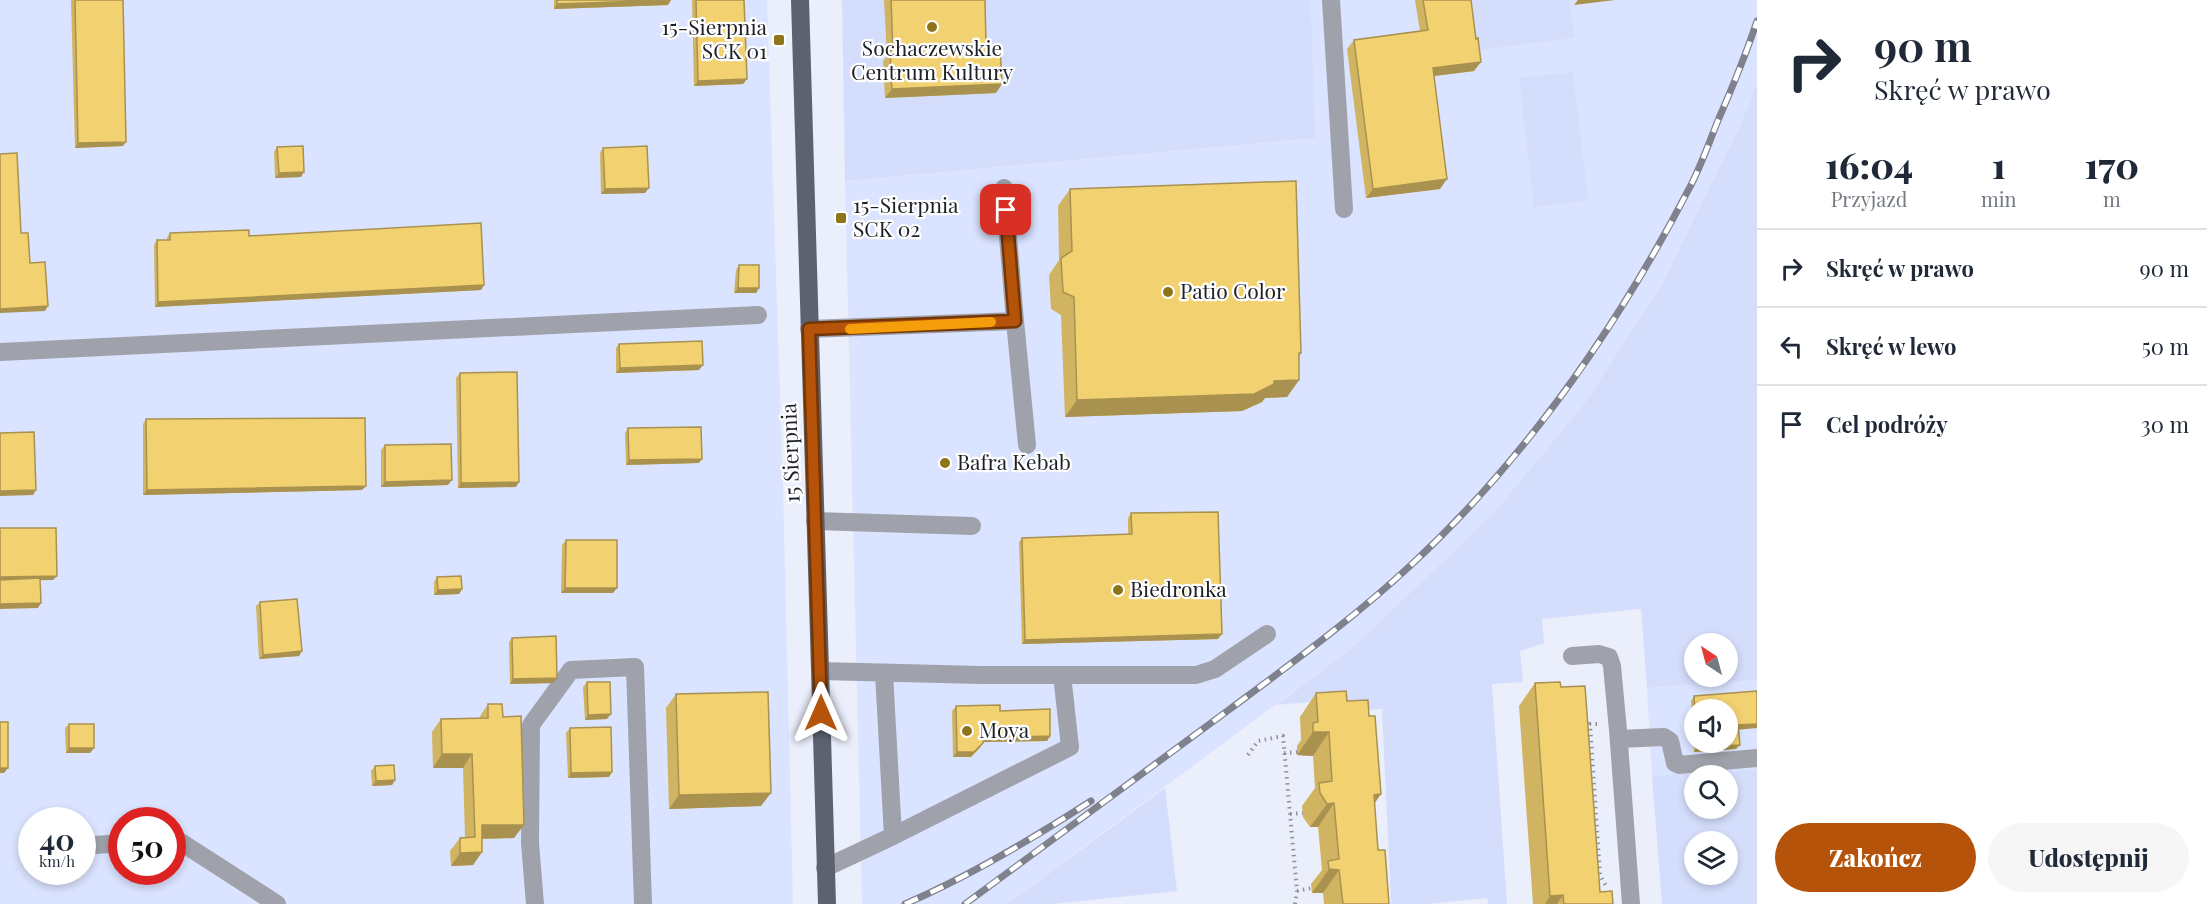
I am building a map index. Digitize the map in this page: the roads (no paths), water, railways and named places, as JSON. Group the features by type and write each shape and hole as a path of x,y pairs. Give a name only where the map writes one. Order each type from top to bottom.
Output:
{"main road":[{"name":"15 Sierpnia","path":"800,0 827,904"}],"street":[{"path":"1331,0 1344,209"},
{"path":"1004,188 1027,445"},
{"path":"0,352 758,315"},
{"path":"809,329 1015,321"},
{"path":"815,521 972,526"},
{"path":"821,671 1062,675 1205,674 1267,634"},
{"path":"1572,656 1599,654 1608,657 1612,666 1631,904"},
{"path":"535,904 530,843 531,725 571,670 635,667 643,904"},
{"path":"884,673 893,836"},
{"path":"825,868 1070,747 1062,675"},
{"path":"1619,739 1664,737 1670,741 1675,763 1679,765 1757,758"},
{"path":"186,845 277,904"}],"railway":[{"path":"965,904 1345,622 1411,565 1494,480 1568,387 1633,289 1663,237 1699,168 1757,21"},
{"path":"905,904 1000,856 1091,801"}],"place":[{"name":"Sochaczewskie Centrum Kultury","path":"932,27"},
{"name":"15-Sierpnia SCK 01","path":"779,40"},
{"name":"15-Sierpnia SCK 02","path":"841,218"},
{"name":"Patio Color","path":"1168,292"},
{"name":"Bafra Kebab","path":"945,463"},
{"name":"Biedronka","path":"1118,590"},
{"name":"Moya","path":"967,731"}]}
